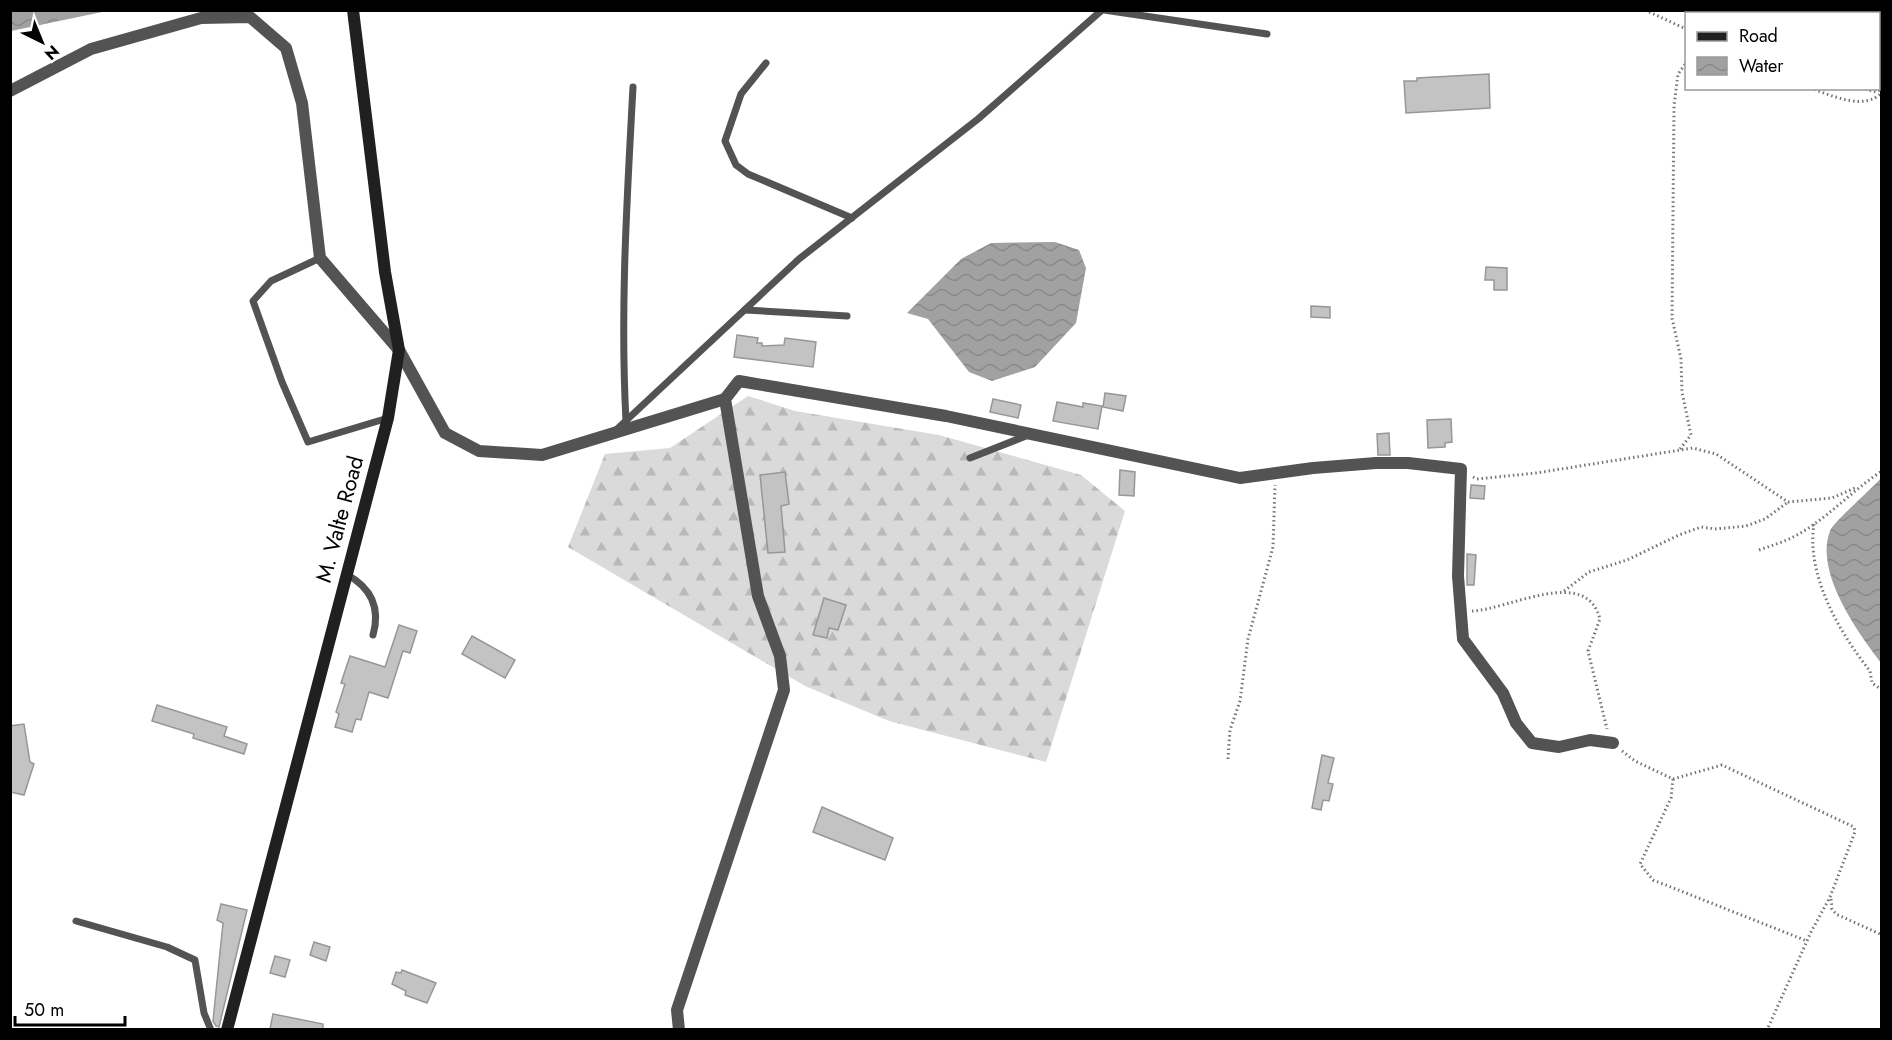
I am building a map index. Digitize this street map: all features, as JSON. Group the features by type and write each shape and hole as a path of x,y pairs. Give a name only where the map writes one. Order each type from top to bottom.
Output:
{"main road":[{"name":"M. Valte Road","path":"227,1029 345,574 388,418 399,350 386,272 352,10"}],"street":[{"path":"10,91 91,49 201,18 250,18 286,48 302,103 320,258 399,350 445,433 479,451 542,455 725,399 739,381 946,416 1240,478 1313,468 1376,463 1408,463 1461,469 1458,605 1463,639 1503,693 1516,723 1532,743 1559,747 1590,740 1613,743"},
{"path":"679,1029 677,1010 784,690 780,656 758,596 725,399"}],"lane":[{"path":"613,434 799,259 978,118 1103,10 1267,34"},
{"path":"766,63 741,94 725,141 736,165 748,174 852,218"},
{"path":"626,421 622,348 624,255 633,87"},
{"path":"320,258 271,281 253,301 282,382 308,442 388,418"},
{"path":"745,309 847,316"},
{"path":"970,458 1031,434"},
{"path":"345,574 359,581 372,600 376,611 373,635"},
{"path":"76,921 166,947 195,960 204,1013 211,1029"}],"path":[{"path":"1645,10 1685,29"},
{"path":"1679,450 1691,435 1682,392 1681,359 1672,318 1674,106 1678,74 1685,64"},
{"path":"1818,90 1865,102 1876,99 1881,91"},
{"path":"1461,469 1477,479 1509,477 1693,448 1716,454 1780,500 1788,502 1832,498 1855,488"},
{"path":"1759,550 1791,538 1814,524 1855,488 1881,471"},
{"path":"1228,759 1230,730 1240,701 1248,639 1273,547 1275,475"},
{"path":"1561,593 1589,572 1627,560 1679,535 1701,527 1716,529 1746,526 1765,519 1788,502"},
{"path":"1814,524 1811,543 1824,599 1870,671 1872,683 1881,690"},
{"path":"1458,605 1463,611 1489,610 1542,594 1561,593 1581,594 1592,600 1598,610 1599,626 1588,651 1605,724 1613,743 1635,761 1673,779 1722,765 1854,827 1855,832 1830,897 1807,941 1767,1029"},
{"path":"1673,779 1671,798 1640,864 1653,880 1807,941"},
{"path":"1830,897 1832,909 1836,914 1881,935"}],"green space":[{"path":"748,396 795,411 939,435 1081,475 1125,511 1046,762 889,721 805,686 568,547 605,454 670,448"}],"water":[{"path":"11,10 107,10 107,11 11,31"},
{"path":"1055,242 1079,250 1086,268 1076,323 1035,367 992,381 969,372 928,319 907,313 961,259 991,243"},
{"path":"1881,478 1881,663 1841,601 1828,565 1827,547 1833,526"}],"building":[{"path":"1489,74 1490,108 1406,113 1404,81 1417,81 1417,78"},
{"path":"1486,267 1507,268 1507,290 1494,290 1494,280 1485,280"},
{"path":"1311,306 1330,307 1330,318 1311,317"},
{"path":"737,335 758,338 757,343 762,343 762,346 784,345 785,338 816,342 813,367 734,357"},
{"path":"1105,393 1126,396 1123,411 1103,407"},
{"path":"993,399 1021,405 1018,418 990,412"},
{"path":"1057,402 1083,407 1083,403 1102,406 1098,429 1053,421"},
{"path":"1451,419 1452,442 1445,443 1445,447 1428,448 1427,420"},
{"path":"1389,433 1390,455 1378,455 1377,434"},
{"path":"1120,470 1135,472 1134,496 1119,495"},
{"path":"785,472 789,504 781,506 785,552 768,553 760,475"},
{"path":"1471,485 1485,486 1484,499 1470,498"},
{"path":"1467,554 1476,555 1474,585 1467,585"},
{"path":"824,598 846,605 838,630 829,628 827,638 813,635"},
{"path":"399,625 417,631 410,653 403,651 388,698 369,692 361,720 356,719 352,732 335,727 339,714 336,712 345,684 341,683 350,656 385,667"},
{"path":"472,636 515,660 505,678 462,654"},
{"path":"157,705 227,727 224,736 247,744 244,754 193,738 194,734 152,721"},
{"path":"24,724 30,762 34,764 24,795 10,792 10,726"},
{"path":"1322,755 1334,758 1328,783 1333,784 1329,801 1323,800 1321,810 1312,808"},
{"path":"822,807 893,838 885,860 813,832"},
{"path":"221,904 247,910 219,1027 213,1021 223,923 217,920"},
{"path":"314,942 330,947 326,961 310,955"},
{"path":"275,956 290,960 285,977 270,973"},
{"path":"402,970 436,983 427,1003 405,995 406,991 392,984 396,972 401,973"},
{"path":"273,1014 323,1024 323,1029 270,1029"}]}
